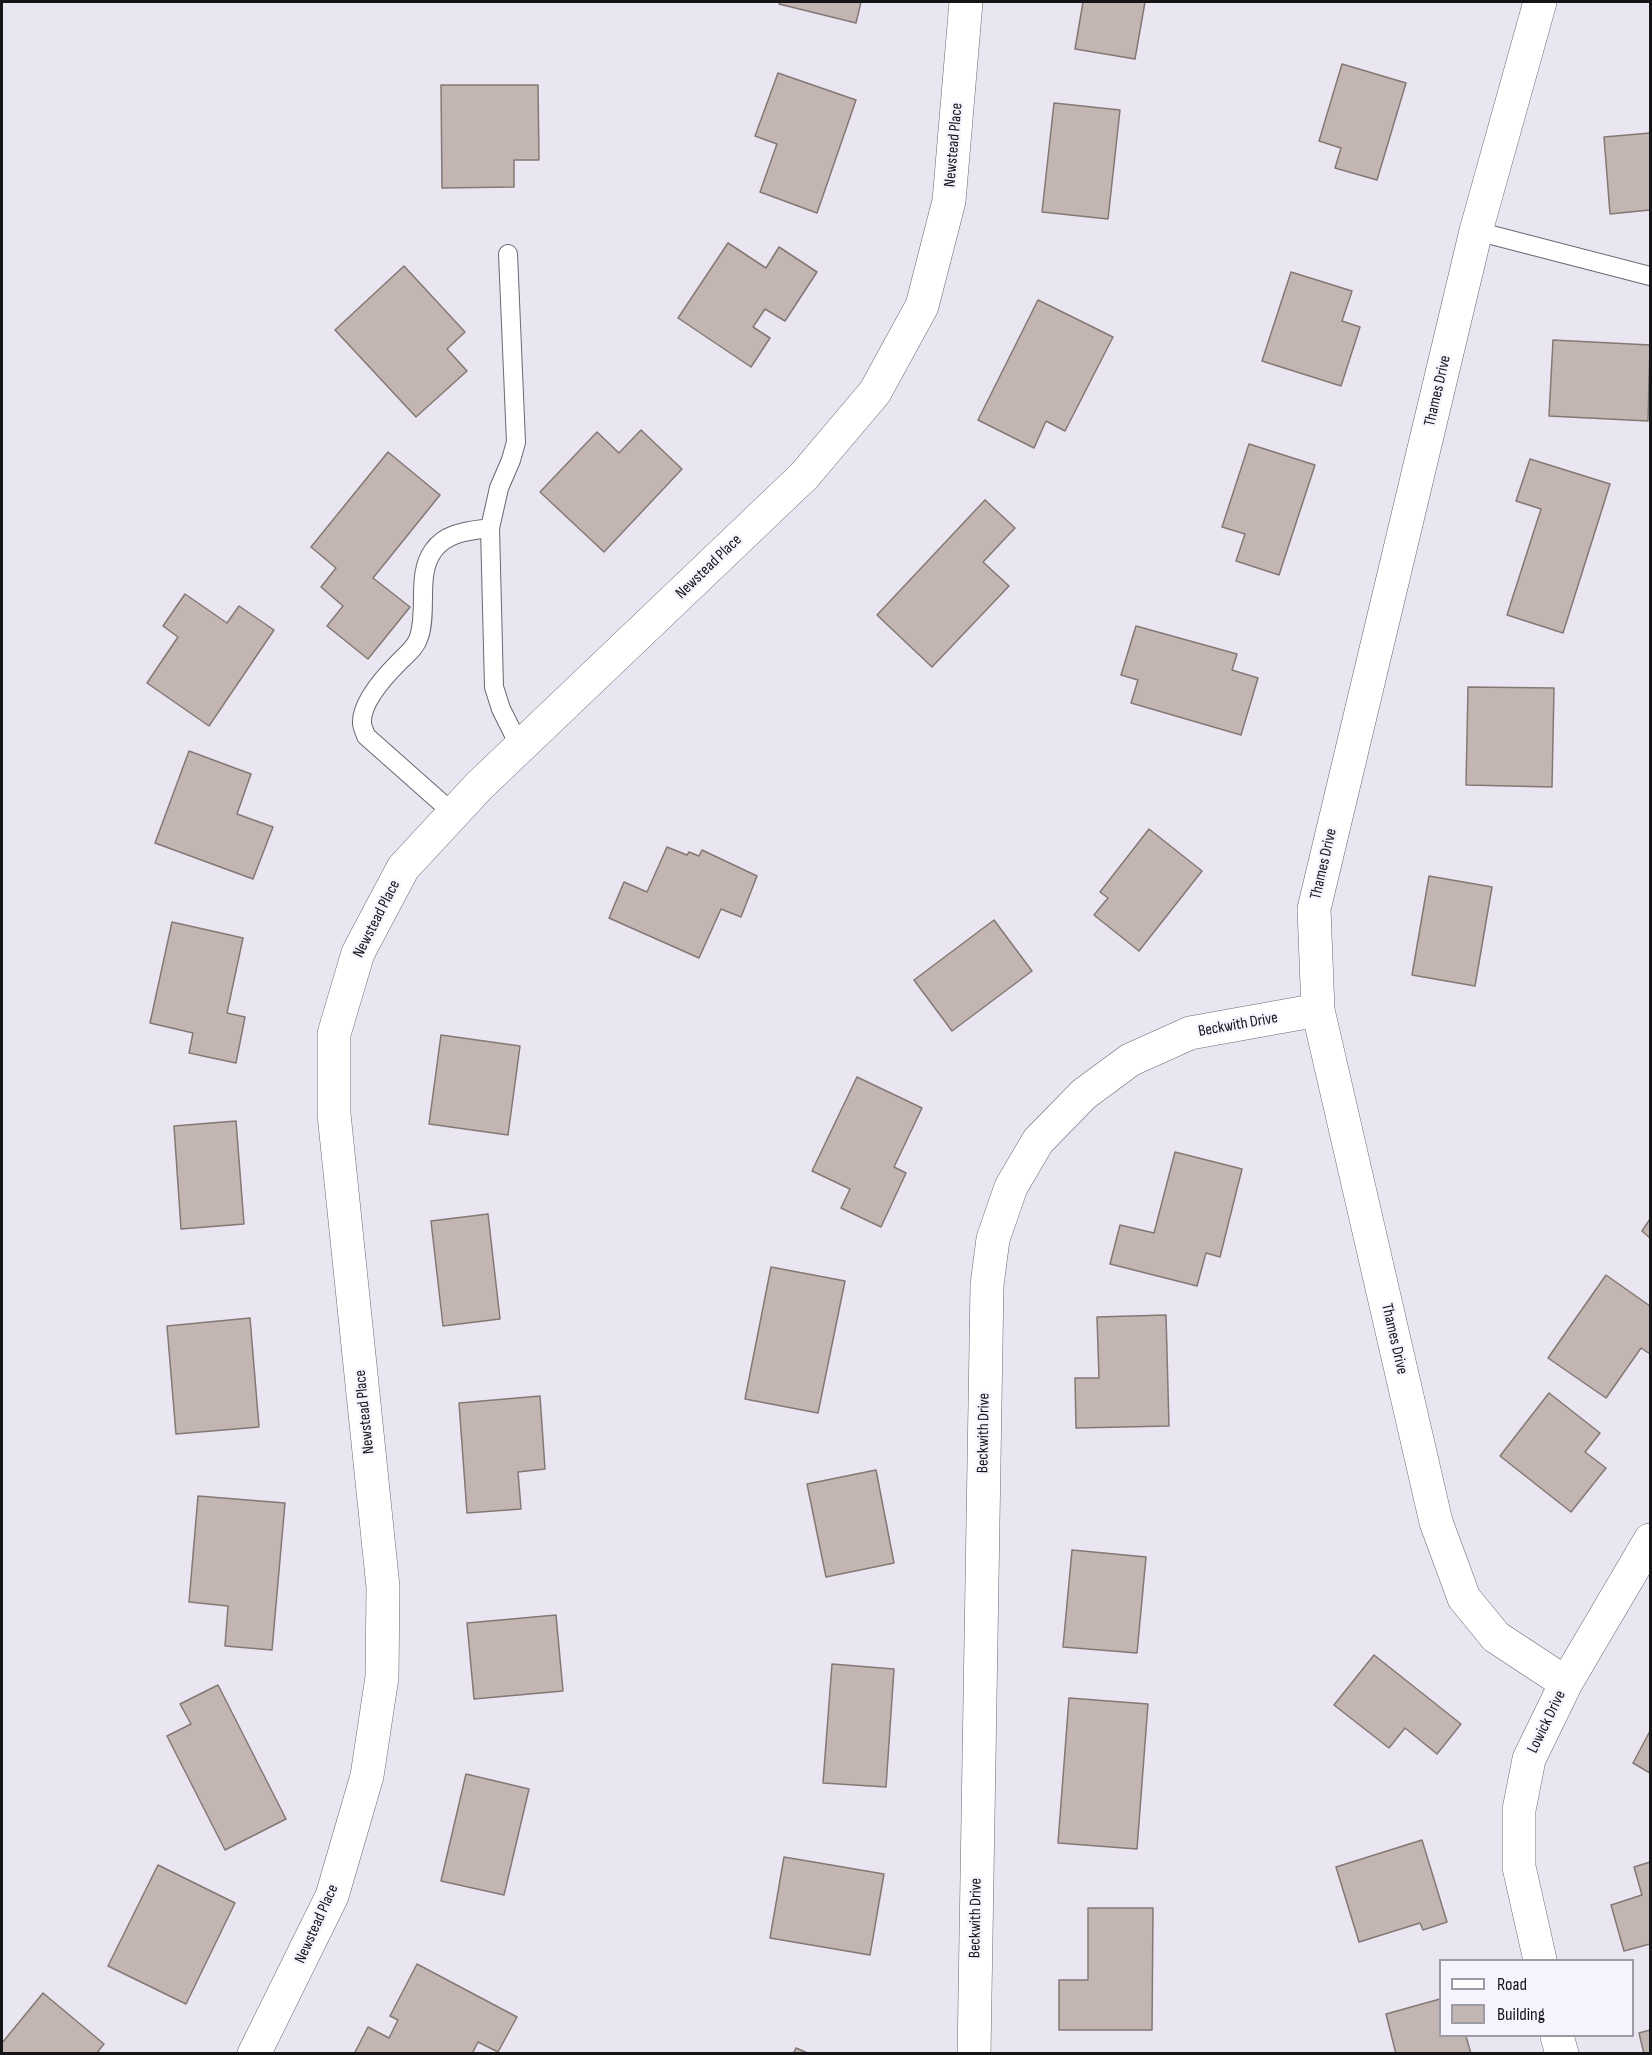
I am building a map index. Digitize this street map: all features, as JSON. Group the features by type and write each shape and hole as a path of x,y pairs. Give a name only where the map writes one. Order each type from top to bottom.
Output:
{"street":[{"name":"Newstead Place","path":"254,2054 332,1896 367,1776 382,1677 383,1587 334,1114 334,1034 358,953 404,868 520,747 804,476 875,392 922,306 949,201 966,2"},
{"name":"Thames Drive","path":"1540,2 1476,231 1314,909 1318,1010 1436,1522 1464,1598 1496,1637 1566,1683"},
{"name":"Beckwith Drive","path":"974,2054 986,1297 993,1239 1011,1187 1038,1141 1084,1094 1130,1060 1190,1033 1318,1010"},
{"name":"Lowick Drive","path":"1540,1959 1519,1867 1519,1810 1529,1759 1566,1683 1650,1540"},
{"path":"1557,2037 1562,2054"}],"lane":[{"path":"1476,231 1650,276"},
{"path":"508,254 516,442 499,488 490,528 494,687 501,709 520,747"},
{"path":"454,814 366,736 362,722 368,701 383,678 414,647 420,636 426,569 432,551 455,533 490,528"}],"building":[{"path":"780,2 861,2 856,23 779,4"},
{"path":"1083,2 1145,2 1135,59 1075,49"},
{"path":"1342,64 1406,83 1377,180 1335,168 1341,148 1319,141"},
{"path":"778,73 856,100 817,213 760,192 777,144 755,136"},
{"path":"441,85 538,85 539,160 514,160 514,187 442,188"},
{"path":"1054,103 1120,110 1108,219 1042,212"},
{"path":"1650,133 1650,210 1610,214 1604,137"},
{"path":"728,243 766,268 779,247 817,272 785,321 765,309 753,327 770,338 751,367 678,318"},
{"path":"404,266 465,332 447,349 467,371 416,417 335,330"},
{"path":"1291,272 1352,291 1342,321 1360,327 1341,386 1262,361"},
{"path":"1038,300 1113,337 1065,431 1046,421 1034,448 978,420"},
{"path":"1553,340 1650,345 1648,421 1549,416"},
{"path":"641,430 682,469 604,552 540,492 597,432 619,453"},
{"path":"1249,444 1315,465 1279,575 1236,561 1245,534 1222,527"},
{"path":"388,452 440,495 373,578 410,607 368,659 327,626 343,606 321,587 336,568 311,547"},
{"path":"1530,459 1610,484 1563,633 1507,615 1541,509 1516,501"},
{"path":"985,500 1015,528 983,562 1009,586 932,667 877,615"},
{"path":"185,594 227,623 239,606 274,630 209,726 147,683 178,637 163,626"},
{"path":"1136,626 1237,654 1232,670 1258,678 1241,735 1131,703 1138,680 1121,675"},
{"path":"1468,687 1554,688 1552,787 1466,785"},
{"path":"189,751 251,774 237,814 273,827 253,879 155,843"},
{"path":"1149,829 1202,871 1139,951 1094,915 1108,898 1100,892"},
{"path":"667,847 687,855 689,852 699,856 702,850 757,876 741,917 721,909 699,958 609,918 624,882 647,892"},
{"path":"1429,876 1492,887 1475,986 1412,975"},
{"path":"994,920 1032,971 952,1031 914,980"},
{"path":"172,922 243,938 227,1013 245,1017 236,1063 189,1053 193,1033 150,1023"},
{"path":"441,1035 520,1046 508,1135 429,1124"},
{"path":"857,1077 922,1108 894,1167 906,1173 881,1227 841,1208 850,1189 812,1171"},
{"path":"236,1121 244,1224 181,1229 174,1126"},
{"path":"1175,1152 1242,1169 1220,1257 1206,1253 1197,1286 1110,1264 1120,1225 1154,1233"},
{"path":"488,1214 500,1319 443,1326 431,1221"},
{"path":"1650,1219 1650,1238 1642,1231"},
{"path":"771,1267 845,1281 818,1413 745,1399"},
{"path":"1606,1275 1650,1306 1650,1354 1641,1348 1606,1398 1548,1358"},
{"path":"1166,1315 1169,1426 1076,1428 1075,1378 1099,1378 1097,1317"},
{"path":"250,1318 259,1427 176,1434 167,1326"},
{"path":"1549,1393 1600,1433 1585,1452 1606,1468 1571,1512 1500,1456"},
{"path":"540,1396 545,1469 518,1472 521,1509 467,1513 459,1403"},
{"path":"876,1470 894,1563 826,1577 807,1484"},
{"path":"198,1496 285,1503 272,1650 225,1646 228,1606 189,1602"},
{"path":"1072,1550 1146,1557 1137,1653 1063,1647"},
{"path":"556,1615 563,1691 474,1699 467,1623"},
{"path":"1374,1655 1461,1724 1437,1754 1405,1728 1389,1748 1334,1705"},
{"path":"832,1664 894,1669 886,1787 823,1783"},
{"path":"218,1685 286,1819 225,1850 167,1736 191,1724 180,1704"},
{"path":"1069,1698 1148,1704 1137,1849 1058,1843"},
{"path":"1650,1731 1650,1773 1633,1763"},
{"path":"466,1774 529,1789 504,1895 441,1881"},
{"path":"1422,1840 1447,1922 1423,1930 1420,1923 1359,1942 1336,1867"},
{"path":"784,1857 884,1874 870,1955 770,1938"},
{"path":"1650,1862 1650,1944 1624,1951 1611,1905 1642,1895 1634,1867"},
{"path":"158,1865 235,1903 186,2004 108,1966"},
{"path":"1088,1908 1153,1908 1152,2030 1059,2030 1059,1980 1088,1980"},
{"path":"417,1964 517,2017 498,2052 478,2042 472,2054 354,2054 368,2027 389,2038 398,2020 390,2016"},
{"path":"43,1993 104,2044 96,2054 2,2054 2,2043"},
{"path":"1439,1999 1439,2037 1466,2037 1471,2054 1396,2054 1386,2014"},
{"path":"1650,2030 1650,2054 1644,2054 1639,2033"},
{"path":"796,2048 810,2054 793,2054"}]}
